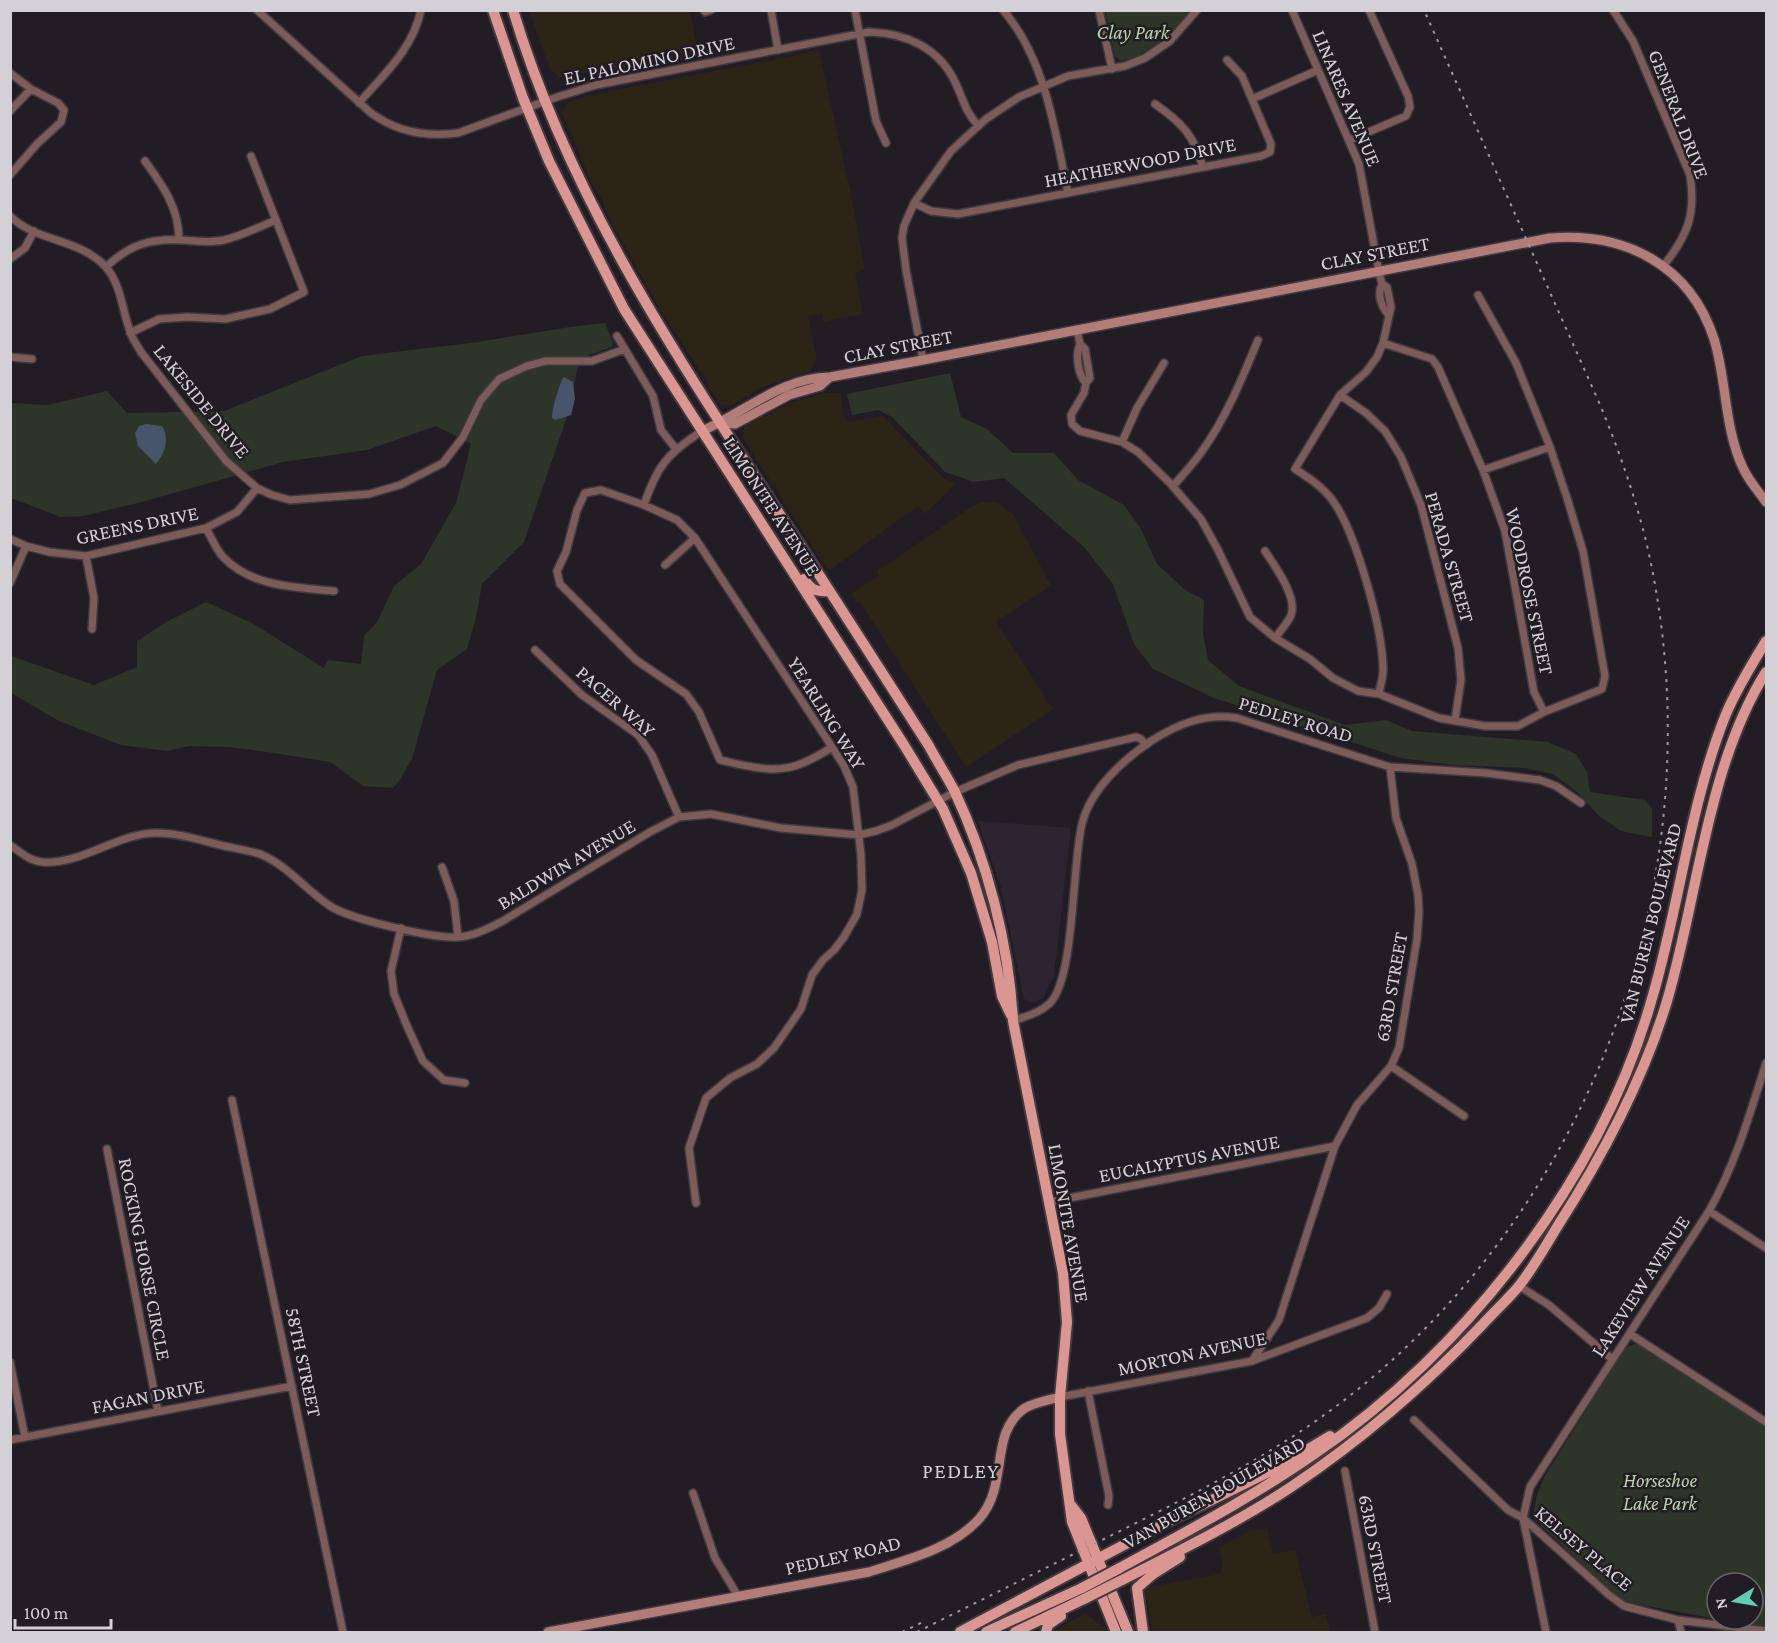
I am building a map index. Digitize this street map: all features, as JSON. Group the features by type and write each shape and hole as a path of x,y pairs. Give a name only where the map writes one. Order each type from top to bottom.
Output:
{"main road":[{"name":"LIMONITE AVENUE","path":"493,10 527,108 559,182 610,283 630,318 939,800 975,884 992,942 1002,996 1013,1021"},
{"name":"LIMONITE AVENUE","path":"513,10 546,101 575,170 612,244 657,324 929,746 954,792 990,889 1011,984 1013,1021 1064,1273 1067,1305 1060,1397 1060,1434 1072,1522 1128,1632"},
{"name":"CLAY STREET","path":"702,431 721,423 730,415 780,389 818,377 830,377 923,360 1565,236 1589,238 1641,252 1664,265 1684,286 1696,303 1713,337 1736,449 1749,480 1767,502"},
{"path":"757,517 768,523 811,589 818,592 829,591"},
{"name":"VAN BUREN BOULEVARD","path":"1015,1632 1084,1593 1118,1569 1263,1488 1316,1454 1348,1430 1412,1375 1443,1345 1514,1266 1552,1212 1599,1130 1637,1044 1653,996 1709,764 1727,712 1749,668 1767,641"},
{"name":"VAN BUREN BOULEVARD","path":"986,1632 1122,1580 1196,1542 1289,1488 1341,1452 1380,1421 1452,1356 1519,1286 1600,1156 1650,1050 1667,1002 1724,765 1744,714 1767,672"},
{"path":"1514,1266 1519,1286"},
{"name":"PEDLEY ROAD","path":"548,1632 869,1572 920,1556 971,1527 988,1507 999,1477 1003,1445 1010,1423 1025,1408 1060,1397"},
{"path":"960,1632 1167,1522 1277,1468 1335,1432 1348,1430"},
{"path":"1143,1632 1137,1588 1153,1574 1177,1560 1196,1542"},
{"name":"LIMONITE AVENUE","path":"1093,1563 1116,1632"},
{"path":"1046,1632 1048,1625 1058,1617 1078,1607 1084,1593"}],"street":[{"name":"EL PALOMINO DRIVE","path":"257,10 378,118 392,126 427,135 467,131 546,101 597,85 869,32 895,34 910,39 931,51 948,69 966,110 978,126"},
{"path":"359,103 404,51 414,33 421,10"},
{"path":"771,10 778,50"},
{"path":"855,10 876,121 886,143"},
{"path":"1003,10 1025,44 1043,87 1054,123 1068,193"},
{"path":"1099,10 1112,69"},
{"path":"923,360 903,252 904,226 914,203 951,151 1002,107 1043,87 1068,76 1112,69 1136,62 1162,47 1178,34 1197,10"},
{"name":"LINARES AVENUE","path":"1292,10 1350,140 1363,178 1379,272 1382,284 1387,288 1391,307 1383,343 1377,357 1366,372 1340,395 1295,469 1320,485 1343,516 1347,526 1374,612 1383,668 1379,694"},
{"path":"1350,140 1406,116 1410,107 1408,96 1369,10"},
{"name":"GENERAL DRIVE","path":"1613,10 1633,42 1690,175 1692,196 1689,227 1683,240 1664,265"},
{"name":"HEATHERWOOD DRIVE","path":"914,203 932,211 958,214 1261,156 1270,152 1271,144 1242,76 1227,60"},
{"path":"1252,99 1318,70"},
{"path":"10,73 58,103 64,110 61,122 37,144 10,175"},
{"path":"10,111 31,88"},
{"path":"1155,104 1184,126 1194,142 1203,166"},
{"path":"130,333 159,319 187,317 225,319 259,312 304,292 251,156"},
{"path":"145,161 174,206 177,213 179,240"},
{"name":"LAKESIDE DRIVE","path":"10,216 16,222 34,231 89,252 106,267 115,281 130,333 141,352 226,460 257,488 290,500 369,494 400,485 442,463 463,437 481,400 499,379 527,366 546,361 592,361 625,349"},
{"path":"106,267 120,254 138,244 153,241 210,242 223,240 276,220"},
{"path":"10,259 25,248 34,231"},
{"path":"1077,329 1080,344 1085,349 1090,378 1071,415 1072,424 1080,431 1122,442 1138,452 1173,486 1201,519 1250,617 1275,638 1310,658 1333,678 1358,691 1379,694 1439,718 1485,726 1518,726 1544,712 1602,689 1605,676 1583,551 1550,447 1516,363 1478,295"},
{"path":"617,336 653,396 661,430 676,449"},
{"path":"1173,486 1201,454 1216,429 1242,379 1258,340"},
{"name":"WOODROSE STREET","path":"1383,343 1432,359 1438,367 1483,470 1505,531 1534,692 1544,712"},
{"path":"10,357 32,359"},
{"path":"1122,442 1137,408 1164,363"},
{"name":"PERADA STREET","path":"1340,395 1385,430 1401,457 1421,505 1458,648 1461,680 1455,720"},
{"name":"CLAY STREET","path":"644,505 652,481 661,464 676,449 702,431"},
{"path":"1483,470 1550,447"},
{"name":"GREENS DRIVE","path":"10,539 26,546 67,555 86,556 206,528 237,512 257,488"},
{"name":"YEARLING WAY","path":"696,1203 689,1148 706,1098 730,1078 757,1064 774,1048 801,1009 812,975 844,937 857,914 862,890 853,787 832,747 695,538 678,519 601,490 585,493 577,510 566,552 557,572 560,584 636,660 686,694 699,712 720,760 753,767 778,769 802,764 832,747"},
{"path":"206,528 221,555 243,573 268,583 333,591"},
{"path":"665,565 695,538"},
{"path":"10,583 26,546"},
{"path":"1265,551 1282,577 1292,603 1292,613 1275,638"},
{"path":"86,556 94,597 92,629"},
{"name":"PACER WAY","path":"535,650 582,695 638,735 652,755 680,818"},
{"name":"PEDLEY ROAD","path":"1013,1021 1036,1013 1050,1002 1059,990 1065,961 1082,823 1095,794 1126,761 1146,745 1179,726 1219,716 1237,718 1390,767 1486,773 1540,780 1556,786 1581,803"},
{"name":"BALDWIN AVENUE","path":"10,845 25,856 41,862 64,860 132,837 157,833 197,839 260,855 281,866 310,892 332,907 359,918 443,937 458,937 478,933 501,922 650,832 680,818 711,814 781,828 858,835 892,825 954,792 1018,765 1136,737 1146,745"},
{"name":"63RD STREET","path":"1252,1361 1279,1320 1335,1146 1357,1105 1391,1066 1399,1048 1417,939 1419,911 1413,869 1396,818 1390,767"},
{"path":"442,867 454,901 458,937"},
{"path":"401,928 391,971 394,994 402,1015 423,1061 444,1080 465,1083"},
{"name":"LAKEVIEW AVENUE","path":"1523,1518 1530,1487 1709,1211 1722,1187 1739,1146 1767,1063"},
{"path":"1391,1066 1464,1116"},
{"name":"58TH STREET","path":"232,1100 343,1632"},
{"name":"EUCALYPTUS AVENUE","path":"1049,1202 1335,1146"},
{"name":"ROCKING HORSE CIRCLE","path":"107,1149 158,1411"},
{"path":"1709,1211 1767,1248"},
{"path":"1519,1286 1549,1305 1612,1359"},
{"name":"MORTON AVENUE","path":"1060,1397 1252,1361 1367,1318 1379,1308 1387,1294"},
{"path":"1630,1334 1767,1422"},
{"path":"10,1362 25,1437"},
{"name":"FAGAN DRIVE","path":"10,1440 292,1386"},
{"path":"1088,1391 1109,1496 1108,1505"},
{"name":"KELSEY PLACE","path":"1414,1420 1508,1510 1523,1518 1609,1595 1624,1605 1678,1620 1767,1630"},
{"name":"63RD STREET","path":"1345,1471 1375,1632"},
{"path":"693,1492 715,1558 738,1596"},
{"path":"1523,1518 1546,1632"},
{"path":"1678,1620 1681,1632"}],"shaded area":[{"path":"529,11 690,11 699,58 621,68 609,67 559,77 550,69"},
{"path":"819,51 865,270 855,273 863,314 823,322 822,314 808,315 817,361 810,371 763,387 730,406 720,404 661,311 611,221 601,197 593,186 562,113 567,103 586,96"},
{"path":"824,393 840,393 844,416 849,422 883,416 935,470 956,484 925,514 918,506 831,569 826,568 743,438 744,426 788,404"},
{"path":"982,502 997,502 1013,514 1051,585 996,622 1053,709 966,767 860,602 857,603 851,594 879,575 877,571"},
{"path":"978,821 1071,828 1054,976 1044,997 1034,1003 1024,999 1001,887"},
{"path":"1267,1528 1273,1554 1295,1550 1312,1617 1326,1614 1330,1632 1153,1632 1144,1588 1220,1574 1223,1565 1219,1547 1249,1531"},
{"path":"1085,1614 1105,1627 1108,1632 1052,1632"}],"green space":[{"name":"Clay Park","path":"1105,11 1191,11 1161,42 1122,61 1115,57"},
{"path":"605,323 613,342 612,347 589,355 577,369 572,402 524,542 482,584 467,649 437,670 412,759 393,788 363,786 330,762 274,753 229,747 189,746 167,751 121,745 59,721 11,693 11,656 94,685 137,667 137,641 166,622 206,602 252,623 324,668 328,660 361,664 364,636 377,622 394,586 421,564 456,503 471,444 436,426 367,450 283,462 142,502 83,516 61,517 11,498 11,403 48,405 107,391 127,413 224,411 362,356"},
{"path":"950,373 961,417 987,429 1013,453 1054,453 1078,480 1124,505 1141,529 1157,564 1184,589 1204,600 1203,632 1208,660 1239,686 1345,725 1386,720 1412,731 1548,742 1576,754 1587,772 1590,792 1645,800 1652,809 1652,837 1621,831 1598,815 1576,791 1553,774 1525,768 1453,765 1401,758 1214,698 1153,669 1134,644 1113,584 1084,547 1004,478 974,482 945,472 892,417 878,410 852,415 847,394"},
{"name":"Horseshoe Lake Park","path":"1639,1343 1766,1427 1766,1626 1765,1571 1705,1571 1705,1617 1626,1602 1608,1589 1533,1518 1536,1498 1544,1477 1626,1347"}],"water":[{"path":"564,377 573,382 575,399 571,415 555,420 552,418 553,409"},
{"path":"146,424 162,426 166,436 164,451 156,464 138,446 135,433 139,426"}],"railway":[{"path":"917,1632 1133,1525 1246,1465 1327,1413 1421,1332 1502,1239 1567,1135 1616,1023 1650,904 1666,783 1665,659 1645,537 1624,468 1598,400 1424,10"},
{"path":"902,1632 925,1621"}],"district":[{"name":"PEDLEY","path":"961,1471"}]}
